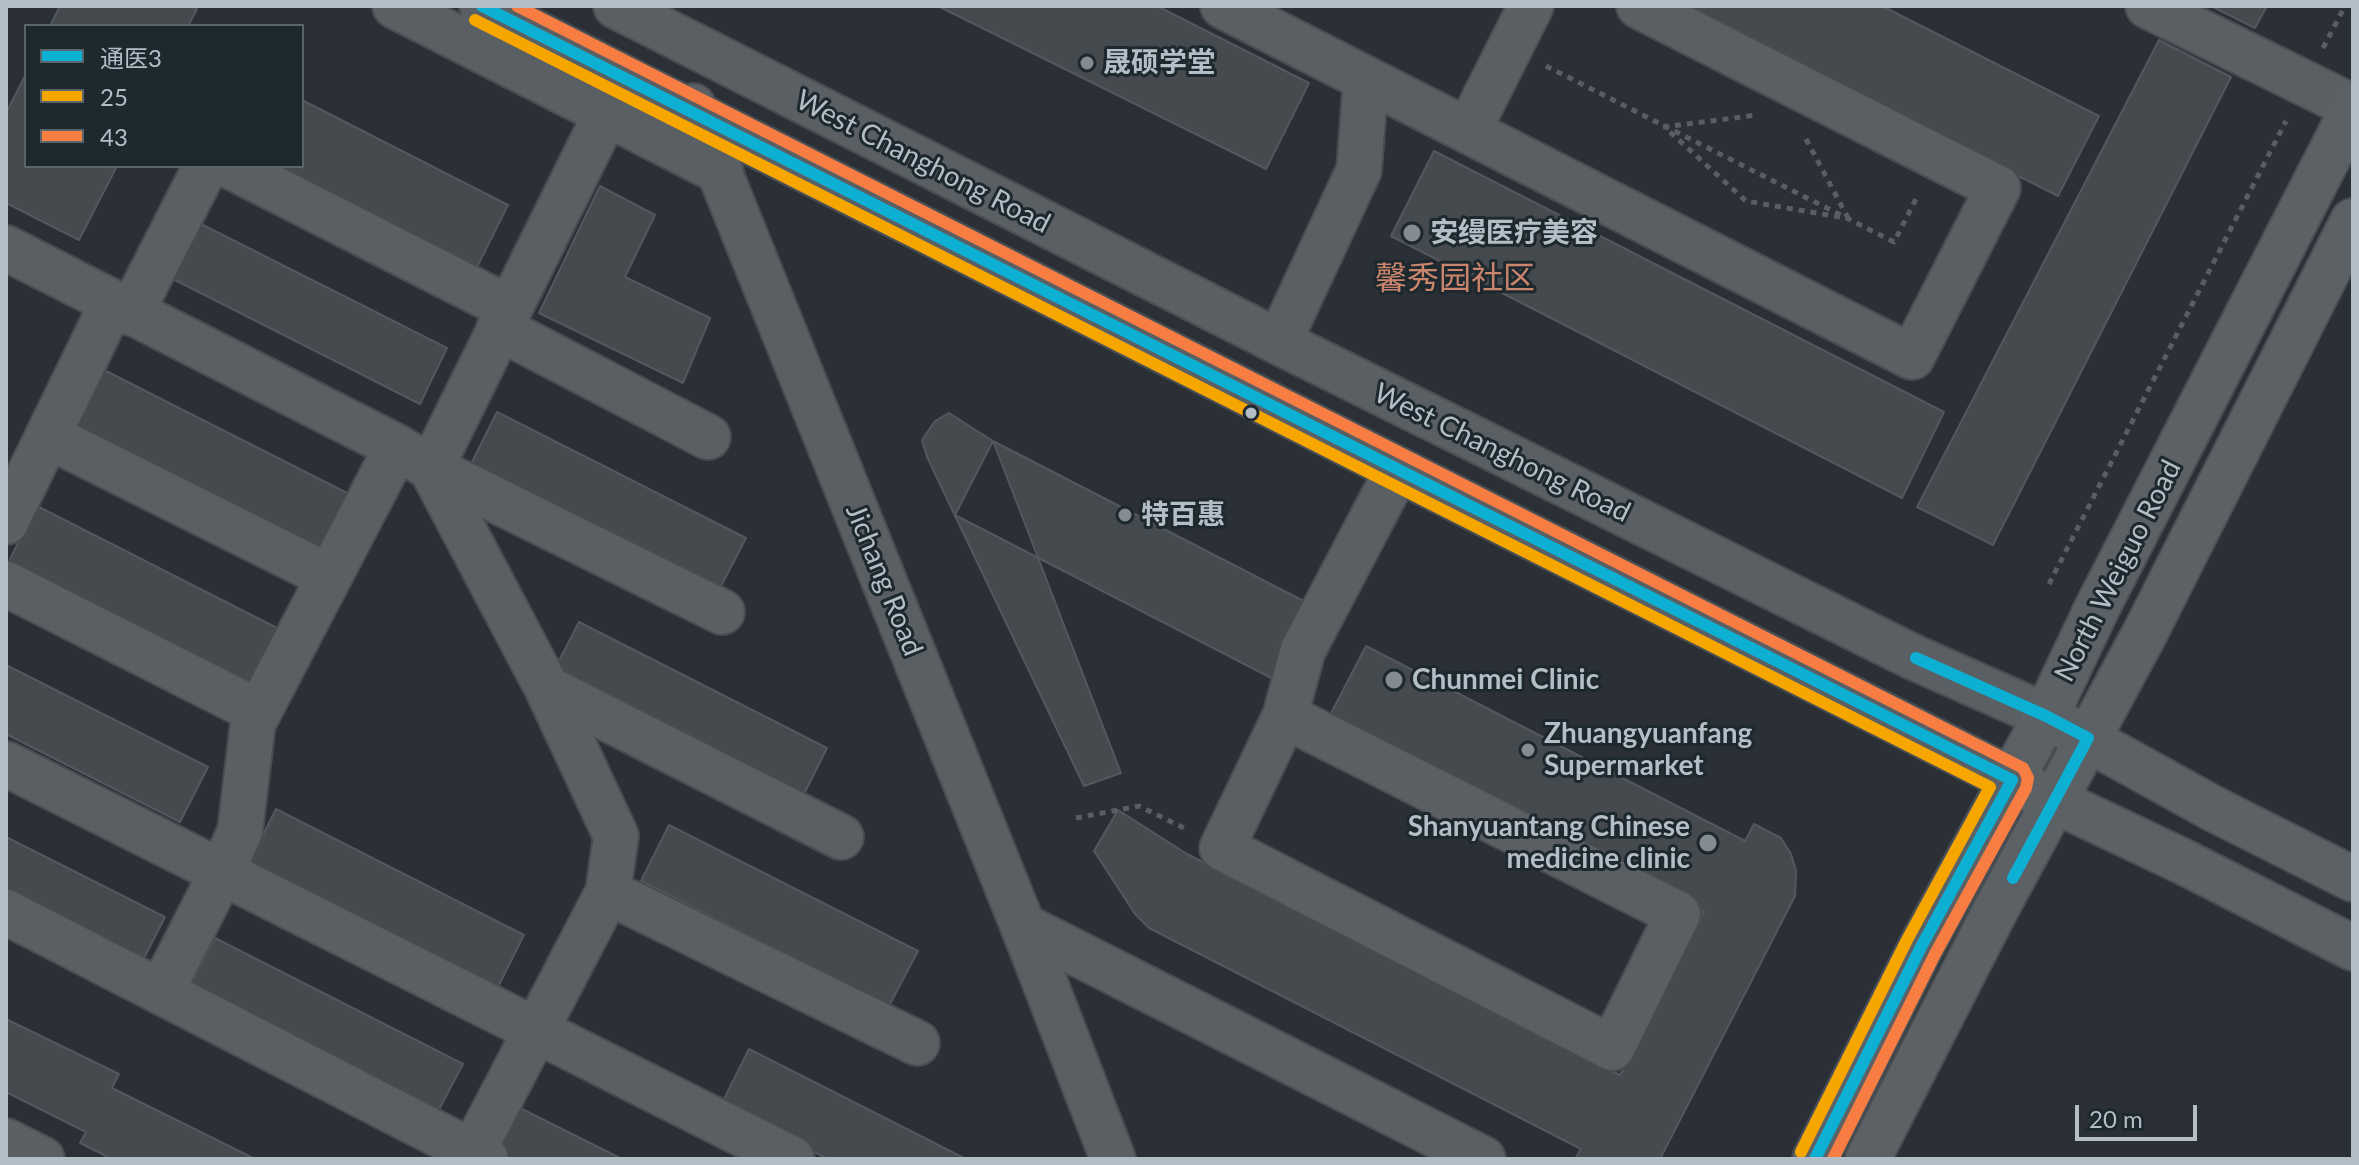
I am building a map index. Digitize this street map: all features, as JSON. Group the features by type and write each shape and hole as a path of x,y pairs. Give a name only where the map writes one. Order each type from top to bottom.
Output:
{"main road":[{"name":"North Weiguo Road","path":"1815,1159 1921,947 2046,716 2097,608 2353,108"},
{"name":"North Weiguo Road","path":"1868,1159 1995,911 2145,633 2351,232"},
{"name":"West Changhong Road","path":"2046,716 2212,808 2353,879"},
{"path":"2012,780 2184,862 2353,948"}],"street":[{"path":"395,6 721,172"},
{"path":"482,6 2012,780"},
{"path":"1223,6 1912,357 1998,188 1639,6"},
{"path":"1468,131 1531,6"},
{"path":"2148,6 2353,108"},
{"name":"Jichang Road","path":"638,12 698,117 721,172 1113,1159"},
{"name":"West Changhong Road","path":"638,12 1279,342 1913,657 2046,716"},
{"path":"1279,342 1359,170 1366,79"},
{"path":"161,992 240,831 253,723 328,576 414,458 504,318 606,114"},
{"path":"6,522 48,436 205,168"},
{"path":"234,168 504,318 708,437"},
{"path":"6,248 722,612"},
{"path":"48,436 328,576"},
{"path":"6,912 476,1157 536,1030 608,892 616,836 547,688 414,458"},
{"path":"1285,716 1678,914 1612,1048 1222,848 1285,716 1303,650 1398,469"},
{"path":"6,584 259,712"},
{"path":"547,688 841,837"},
{"path":"6,764 792,1159"},
{"path":"608,892 917,1043"},
{"path":"1023,926 1483,1159"},
{"path":"6,1141 42,1159"}],"path":[{"path":"2049,584 2345,6"},
{"path":"1510,47 1894,242 1938,158"},
{"path":"1663,127 1763,115"},
{"path":"1663,127 1746,201 1849,219"},
{"path":"1806,138 1849,219"},
{"path":"1076,818 1139,806 1222,848"}],"building":[{"path":"60,6 190,6 197,9 189,24 51,24"},
{"path":"938,6 1157,6 1309,83 1266,169"},
{"path":"1683,6 1882,6 2099,116 2058,196"},
{"path":"2211,6 2267,6 2255,28"},
{"path":"2159,40 2231,77 1993,545 1917,507"},
{"path":"24,78 24,168 116,168 79,240 6,203 6,113"},
{"path":"304,101 508,205 477,267 282,168 304,168"},
{"path":"1434,151 1944,412 1902,498 1391,236"},
{"path":"600,186 655,215 625,277 710,318 683,383 539,313"},
{"path":"199,223 447,348 420,404 171,278"},
{"path":"104,370 353,496 324,551 76,426"},
{"path":"497,412 746,538 717,594 469,468"},
{"path":"949,413 993,441 1121,773 1084,786 927,457 922,440 935,421"},
{"path":"993,441 1323,611 1285,685 955,515"},
{"path":"37,506 285,632 257,688 9,561"},
{"path":"579,622 827,748 799,804 550,678"},
{"path":"1366,646 1745,841 1754,824 1781,838 1791,854 1796,871 1795,896 1660,1159 1575,1159 1581,1149 1149,928 1135,914 1094,851 1118,810 1187,854 1620,1075 1704,912 1328,719"},
{"path":"6,665 208,767 180,822 6,734"},
{"path":"276,809 524,935 496,991 248,865"},
{"path":"669,825 918,951 889,1006 641,881"},
{"path":"6,837 165,917 137,972 6,907"},
{"path":"215,938 463,1064 434,1119 186,994"},
{"path":"6,1019 119,1074 112,1088 255,1159 112,1159 80,1143 86,1132 6,1092"},
{"path":"749,1049 966,1159 828,1159 721,1105"},
{"path":"514,1105 622,1159 487,1159"}],"transit line":[{"name":"通医3","path":"482,6 2012,780 1921,947 1815,1159"},
{"name":"43","path":"517,6 2023,768 2028,778 2026,788 1935,954 1833,1159"},
{"name":"25","path":"475,20 1990,787 1907,940 1801,1152"},
{"name":"通医3","path":"1916,658 2088,738 2013,878"}],"place":[{"name":"晟硕学堂","path":"1087,63"},
{"name":"安缦医疗美容","path":"1412,233"},
{"name":"特百惠","path":"1125,515"},
{"name":"Chunmei Clinic","path":"1394,680"},
{"name":"Zhuangyuanfang Supermarket","path":"1528,750"},
{"name":"Shanyuantang Chinese medicine clinic","path":"1708,843"}],"district":[{"name":"馨秀园社区","path":"1455,279"}]}
